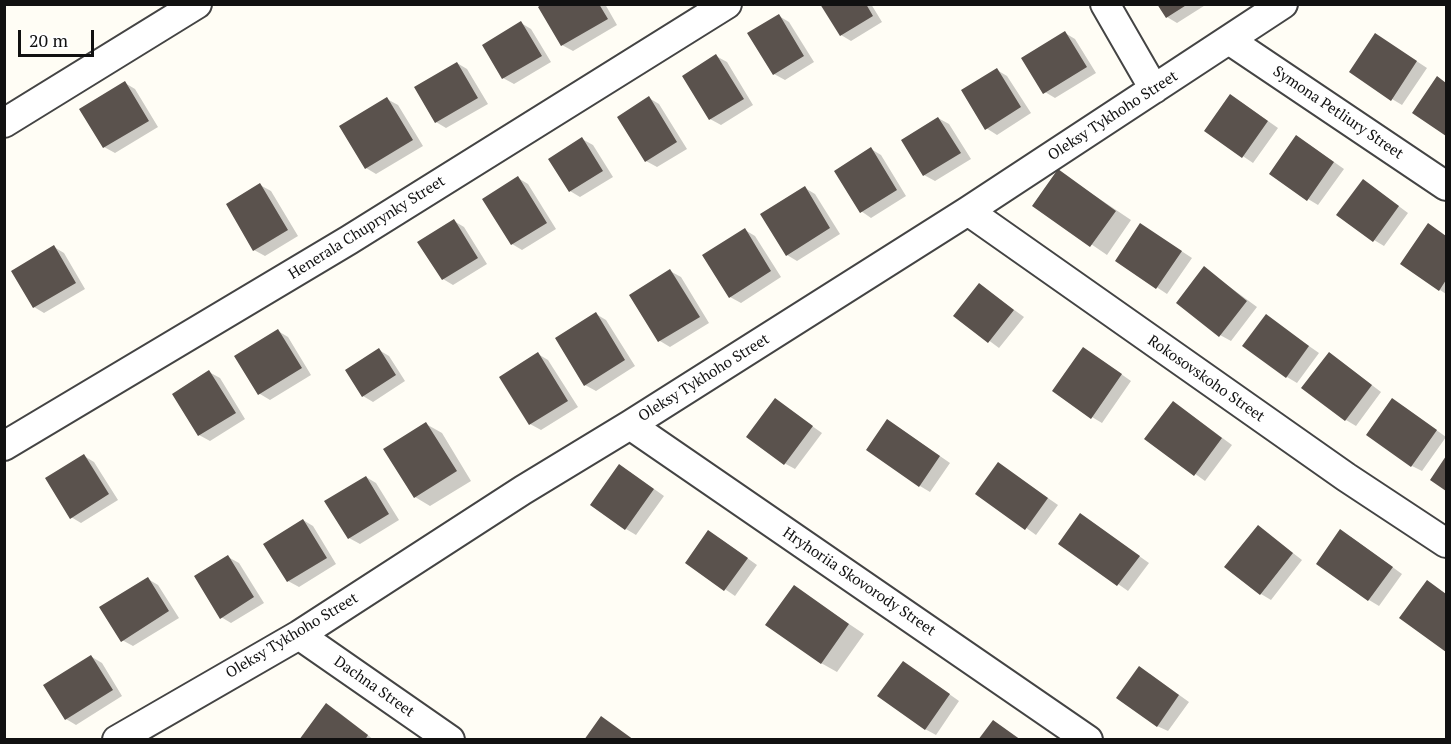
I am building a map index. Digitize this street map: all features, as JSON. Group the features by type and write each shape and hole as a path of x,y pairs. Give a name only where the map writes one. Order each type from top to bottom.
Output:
{"street":[{"path":"4,123 197,4"},
{"name":"Henerala Chuprynky Street","path":"4,446 349,240 727,4"},
{"path":"1105,4 1154,88"},
{"name":"Oleksy Tykhoho Street","path":"117,740 299,635 523,490 968,211 1283,4"},
{"name":"Symona Petliury Street","path":"1228,40 1446,186"},
{"name":"Rokosovskoho Street","path":"968,211 1346,477 1446,543"},
{"name":"Hryhoriia Skovorody Street","path":"630,425 1088,740"},
{"name":"Dachna Street","path":"299,635 450,740"}],"building":[{"path":"542,4 599,4 608,19 561,46 538,7"},
{"path":"820,4 866,4 873,16 840,36"},
{"path":"1157,4 1188,4 1166,18"},
{"path":"779,14 804,56 773,75 747,33"},
{"path":"521,21 542,56 502,79 482,45"},
{"path":"1065,31 1087,67 1043,94 1021,58"},
{"path":"1375,33 1417,61 1391,101 1349,72"},
{"path":"716,54 744,99 709,120 682,76"},
{"path":"457,62 478,98 435,123 414,87"},
{"path":"997,68 1021,107 985,130 961,90"},
{"path":"1437,76 1446,83 1446,136 1412,113"},
{"path":"125,81 149,121 103,148 79,109"},
{"path":"1230,94 1268,121 1242,158 1204,131"},
{"path":"649,96 677,142 645,162 617,117"},
{"path":"387,97 413,140 365,169 339,126"},
{"path":"938,117 961,153 923,176 901,140"},
{"path":"1296,135 1334,162 1307,201 1269,174"},
{"path":"582,137 603,171 569,192 548,159"},
{"path":"871,147 897,190 860,213 834,171"},
{"path":"1058,169 1116,211 1090,247 1032,206"},
{"path":"518,176 547,223 511,245 482,199"},
{"path":"1363,179 1399,206 1373,242 1336,215"},
{"path":"260,183 288,230 253,251 226,204"},
{"path":"805,186 830,228 786,256 760,214"},
{"path":"454,219 478,258 442,280 417,242"},
{"path":"1140,223 1182,251 1156,289 1115,261"},
{"path":"1428,223 1446,236 1446,280 1439,291 1400,264"},
{"path":"745,228 771,271 729,298 702,255"},
{"path":"54,245 76,283 33,308 11,271"},
{"path":"1204,266 1247,301 1219,337 1176,303"},
{"path":"670,269 700,317 658,342 629,295"},
{"path":"979,283 1014,310 988,343 953,316"},
{"path":"596,312 625,360 584,386 555,338"},
{"path":"1266,314 1309,346 1286,378 1242,346"},
{"path":"278,329 302,368 258,395 234,356"},
{"path":"1083,347 1122,374 1091,419 1052,391"},
{"path":"379,348 396,375 362,397 345,370"},
{"path":"538,352 568,401 529,425 499,377"},
{"path":"1329,352 1372,385 1345,421 1301,388"},
{"path":"209,370 236,413 198,436 172,394"},
{"path":"775,398 813,426 784,465 746,437"},
{"path":"1392,398 1437,430 1411,467 1366,435"},
{"path":"1173,401 1222,438 1194,476 1144,439"},
{"path":"887,419 940,456 919,487 866,450"},
{"path":"426,422 457,471 414,498 383,449"},
{"path":"84,454 109,494 70,519 45,478"},
{"path":"1446,456 1446,491 1430,480"},
{"path":"998,462 1048,498 1025,530 975,494"},
{"path":"619,464 654,489 625,530 590,505"},
{"path":"366,476 389,514 348,539 324,501"},
{"path":"1080,513 1140,556 1117,586 1058,544"},
{"path":"303,519 327,558 287,582 263,544"},
{"path":"1258,525 1293,553 1260,595 1224,567"},
{"path":"1340,529 1393,567 1368,601 1316,564"},
{"path":"708,530 748,558 724,591 685,563"},
{"path":"228,555 254,597 220,619 194,576"},
{"path":"148,577 169,611 121,642 99,607"},
{"path":"1427,580 1446,594 1446,652 1399,618"},
{"path":"794,585 849,624 821,664 765,625"},
{"path":"91,655 113,690 65,720 43,685"},
{"path":"903,661 950,694 925,730 877,696"},
{"path":"1139,666 1179,695 1157,727 1116,698"},
{"path":"326,703 368,735 365,740 299,740"},
{"path":"601,716 634,740 584,740"},
{"path":"993,720 1021,740 978,740"}]}
